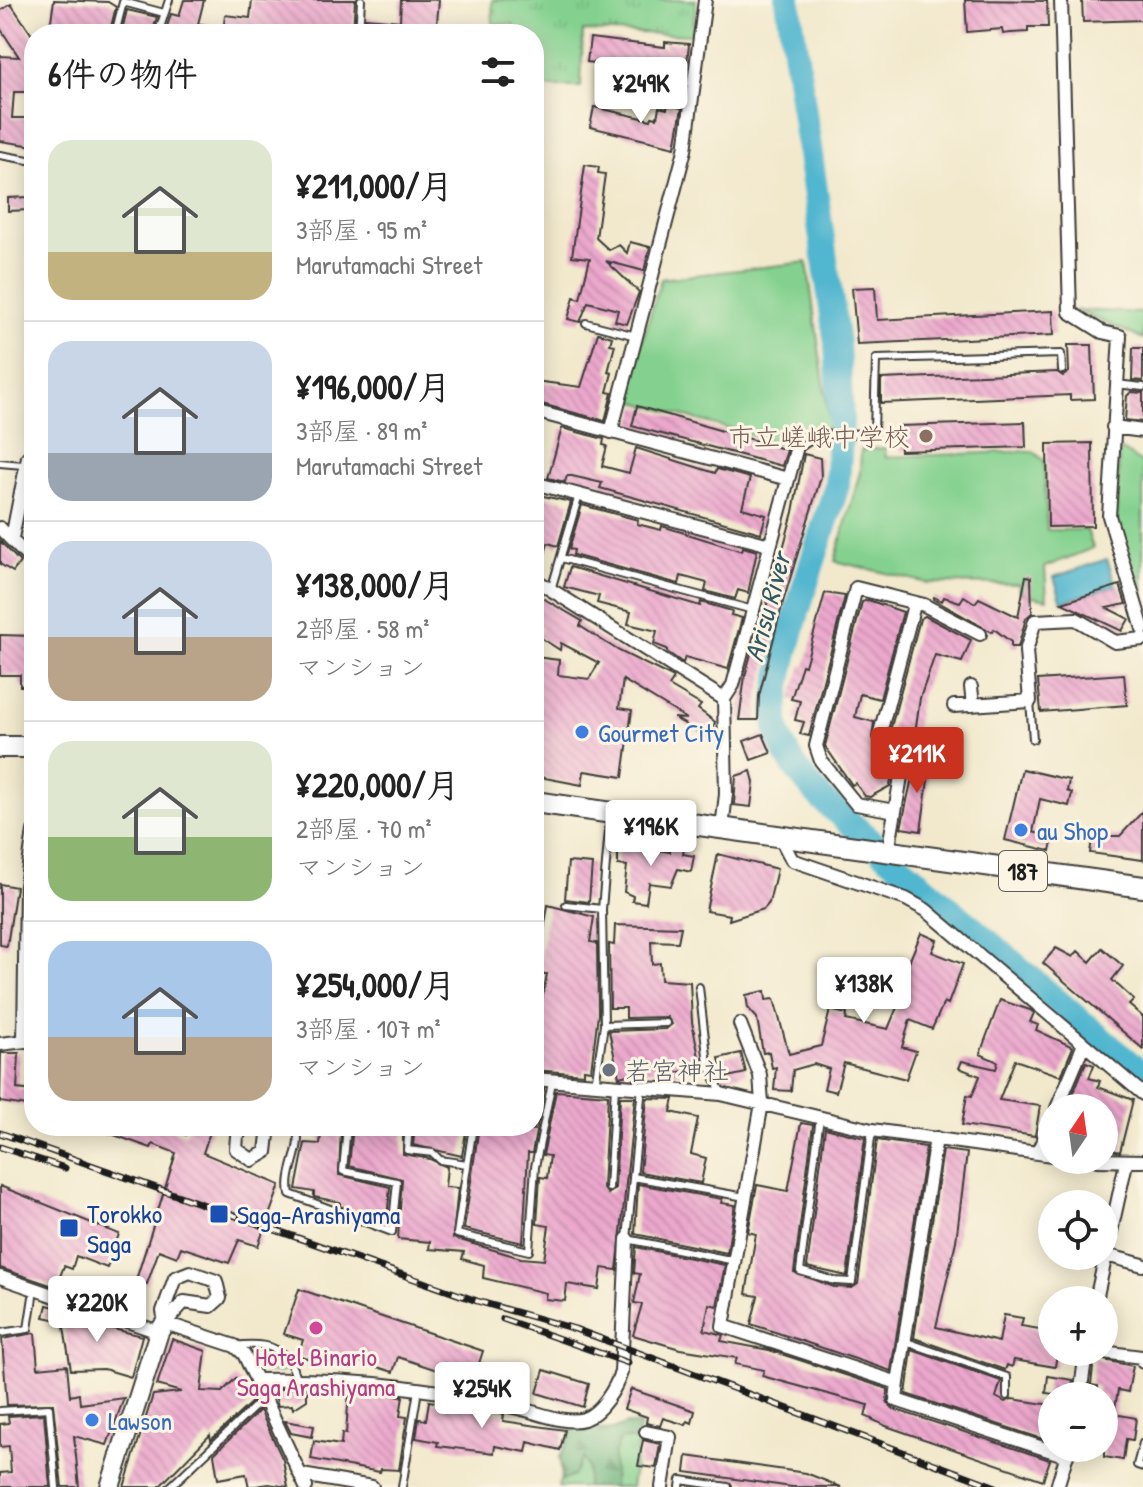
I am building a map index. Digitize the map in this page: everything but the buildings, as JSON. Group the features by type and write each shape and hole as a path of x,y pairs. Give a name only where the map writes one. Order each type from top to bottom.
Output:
{"main road":[{"path":"0,747 24,747"},
{"name":"187","path":"544,803 865,848 894,849 1143,887"},
{"path":"110,1487 162,1327"}],"street":[{"path":"611,432 685,150 705,0"},
{"path":"1061,0 1070,312 1102,332 1120,336 1109,516 1142,623"},
{"path":"544,414 788,479"},
{"path":"1113,427 1143,431"},
{"path":"722,828 726,794 724,699 733,685 796,450"},
{"path":"12,538 24,485"},
{"path":"544,486 770,545"},
{"path":"0,528 24,553"},
{"path":"544,585 724,699"},
{"path":"895,811 856,804 827,770 816,746 856,588 914,605 924,605 980,634"},
{"path":"894,849 895,811 903,765 880,733 914,605"},
{"path":"954,706 1030,701 1026,651 1035,621 1076,619 1115,642 1143,639"},
{"path":"971,687 973,705"},
{"path":"779,835 792,860 881,890 926,910 1143,1094"},
{"path":"17,1040 24,920"},
{"path":"740,1024 760,1075 762,1103 723,1326 898,1383"},
{"path":"1063,1094 1084,1044"},
{"path":"544,1081 721,1094 872,1130 1038,1152"},
{"path":"237,1136 236,1149 252,1160 266,1152 268,1136"},
{"path":"936,1138 896,1400 1038,1443"},
{"path":"1118,1162 1143,1161"},
{"path":"1118,1200 1126,1163"},
{"path":"256,1380 358,1381 488,1400 571,1421 594,1413 617,1384 621,1372 627,1239"},
{"path":"1118,1258 1143,1265"},
{"path":"190,1272 220,1286 216,1303 205,1307 184,1302 162,1327 163,1311 178,1275 190,1272"},
{"path":"0,1277 235,1346 244,1354 304,1481 372,1487"},
{"path":"1118,1354 1142,1357"},
{"path":"646,1432 670,1437 662,1487"},
{"path":"1057,1487 1065,1462"}],"lane":[{"path":"161,24 169,0"},
{"path":"360,24 361,0"},
{"path":"118,24 123,2 164,13"},
{"path":"0,155 24,159"},
{"path":"586,323 636,336"},
{"path":"796,450 819,435 874,433 876,359 1061,354 1062,370"},
{"path":"1116,384 1143,387"},
{"path":"0,463 24,463"},
{"path":"551,590 579,495"},
{"path":"561,558 753,610"},
{"path":"1030,701 1033,739"},
{"path":"595,1085 604,1025 602,909 611,811"},
{"path":"566,905 602,909"},
{"path":"699,987 708,1064 721,1094"},
{"path":"604,1025 666,1023"},
{"path":"544,1122 552,1082"},
{"path":"609,1188 615,1086"},
{"path":"642,1087 627,1239 735,1261"},
{"path":"820,1117 800,1271 835,1281 852,1282 872,1130"},
{"path":"299,1136 287,1181 290,1194 392,1232 397,1182 343,1171 346,1136"},
{"path":"408,1136 407,1150 433,1153 440,1160 467,1164"},
{"path":"471,1136 457,1234 529,1251 535,1167 541,1136"},
{"path":"633,1177 745,1197"},
{"path":"0,1333 28,1329 33,1297"},
{"path":"904,1341 1007,1377 1007,1396"},
{"path":"235,1346 265,1346 280,1352 290,1358 296,1379"},
{"path":"402,1487 418,1390"},
{"path":"170,1487 265,1397"},
{"path":"0,1409 49,1408 56,1487"},
{"path":"1143,1443 1137,1465 1143,1467"},
{"path":"680,1487 681,1480 728,1487"}],"green space":[{"path":"492,0 696,0 692,35 583,31 581,87 544,87 544,24 493,24"},
{"path":"807,262 830,427 813,431 789,446 625,399 661,279"},
{"path":"1076,310 1143,313 1143,339"},
{"path":"885,448 886,457 1033,451 1044,461 1047,530 1087,530 1093,548 1045,567 1047,599 1021,594 1018,584 927,583 835,561 860,472 861,450"},
{"path":"1119,448 1143,464 1143,601 1117,520"},
{"path":"259,1352 279,1358 284,1372 261,1369 252,1356"},
{"path":"627,1424 640,1425 636,1440 620,1439 614,1454 613,1487 586,1487 588,1468 583,1458 573,1476 562,1481 560,1457 574,1427 613,1430"},
{"path":"574,1434 639,1439 631,1487 558,1487"}],"water":[{"path":"1107,559 1116,586 1062,602 1054,577"}],"waterway":[{"name":"Arisu River","path":"788,0 837,344 841,421 837,485 798,608 780,678 776,706 780,738 795,766 822,799 1143,1075"}],"railway":[{"path":"0,1133 477,1301 575,1329 996,1487"},
{"path":"0,1147 65,1168"},
{"path":"503,1319 628,1363"}],"place":[{"name":"市立嵯峨中学校","path":"926,436"},
{"name":"Gourmet City","path":"582,732"},
{"name":"au Shop","path":"1021,830"},
{"name":"若宮神社","path":"609,1070"},
{"name":"Saga-Arashiyama","path":"219,1214"},
{"name":"Torokko Saga","path":"69,1228"},
{"name":"Hotel Binario Saga Arashiyama","path":"316,1328"},
{"name":"Lawson","path":"92,1420"}]}
